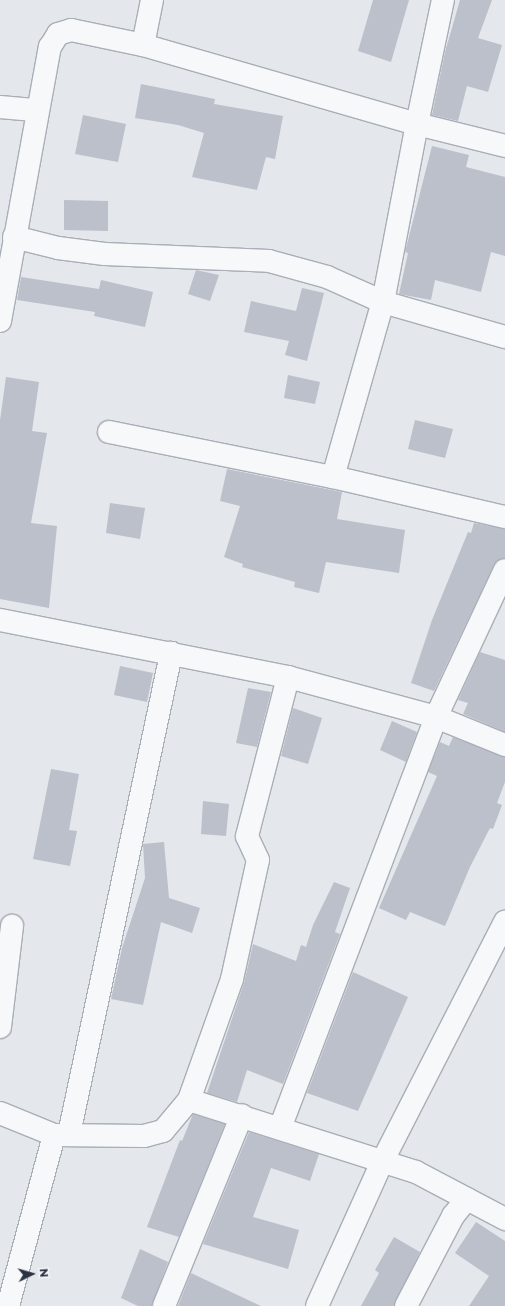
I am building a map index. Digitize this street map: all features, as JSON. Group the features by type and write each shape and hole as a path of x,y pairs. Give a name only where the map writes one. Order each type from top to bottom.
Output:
{"street":[{"path":"143,45 152,0"},
{"path":"334,477 383,302 416,124 443,0"},
{"path":"0,321 6,263 14,237 36,110 50,46 58,34 71,30 143,45 416,124 505,146"},
{"path":"0,107 36,110"},
{"path":"14,237 58,248 104,254 269,260 327,277 383,302 505,336"},
{"path":"109,432 334,477 505,517"},
{"path":"280,1128 436,717 505,570"},
{"path":"0,620 171,652 288,677 436,717 505,745"},
{"path":"8,1306 62,1134 171,652"},
{"path":"0,1113 62,1134 144,1136 163,1132 189,1100 232,978 258,860 247,836 288,677"},
{"path":"317,1306 382,1162 505,922"},
{"path":"0,1027 12,926"},
{"path":"189,1100 242,1115 416,1172 505,1219"},
{"path":"164,1306 242,1115"},
{"path":"406,1306 453,1216 467,1199"}],"building":[{"path":"373,0 409,0 391,62 358,51"},
{"path":"460,0 492,0 478,38 502,45 488,92 467,86 458,121 432,115 445,52"},
{"path":"141,84 215,99 214,104 283,116 275,159 266,157 257,190 192,177 204,133 178,125 135,118"},
{"path":"83,115 126,124 118,162 75,154"},
{"path":"432,146 469,155 466,167 505,177 505,256 491,252 481,292 435,280 431,300 399,294 408,253 405,252"},
{"path":"64,200 108,201 108,231 64,230"},
{"path":"196,270 219,275 210,301 188,294"},
{"path":"21,277 99,289 101,280 153,292 145,327 94,316 95,312 17,300"},
{"path":"302,288 324,293 307,361 285,355 289,341 244,332 251,301 296,311"},
{"path":"288,375 320,382 315,404 284,398"},
{"path":"6,377 39,382 32,431 47,433 31,523 57,526 49,608 0,599 0,420"},
{"path":"415,420 453,429 445,458 408,449"},
{"path":"227,469 342,492 337,519 405,530 399,573 326,562 319,593 294,587 295,582 242,567 243,564 224,557 240,506 220,501"},
{"path":"110,503 145,508 140,539 106,533"},
{"path":"474,523 505,529 505,558 494,565 434,691 411,683 432,620 468,532 471,533"},
{"path":"480,652 505,660 505,732 463,714 468,703 458,700"},
{"path":"120,666 153,673 147,702 114,695"},
{"path":"248,688 271,692 257,747 236,743"},
{"path":"293,708 322,718 308,764 281,756"},
{"path":"392,721 417,732 406,762 380,750"},
{"path":"453,737 505,757 505,782 497,803 502,805 493,829 490,828 470,867 445,926 410,912 406,920 379,908 437,776 428,772 440,742 449,746"},
{"path":"51,769 79,774 69,830 77,831 70,866 33,859"},
{"path":"203,801 229,804 226,836 201,834"},
{"path":"164,842 169,898 200,908 192,933 161,922 143,1005 111,999 122,948 145,878 143,844"},
{"path":"334,882 350,888 335,932 340,934 283,1084 247,1070 237,1102 207,1093 244,983 253,944 296,961 301,945 306,947 313,925"},
{"path":"353,972 408,997 358,1111 307,1093"},
{"path":"193,1114 225,1124 179,1237 147,1227 180,1140 182,1141"},
{"path":"249,1132 319,1154 310,1181 271,1168 253,1217 299,1230 288,1269 203,1244"},
{"path":"476,1222 505,1241 505,1306 469,1306 489,1276 455,1253"},
{"path":"394,1237 420,1252 394,1306 361,1306 379,1273 375,1270"},
{"path":"140,1249 168,1262 152,1306 138,1306 121,1298"},
{"path":"191,1273 261,1306 178,1306"}]}
